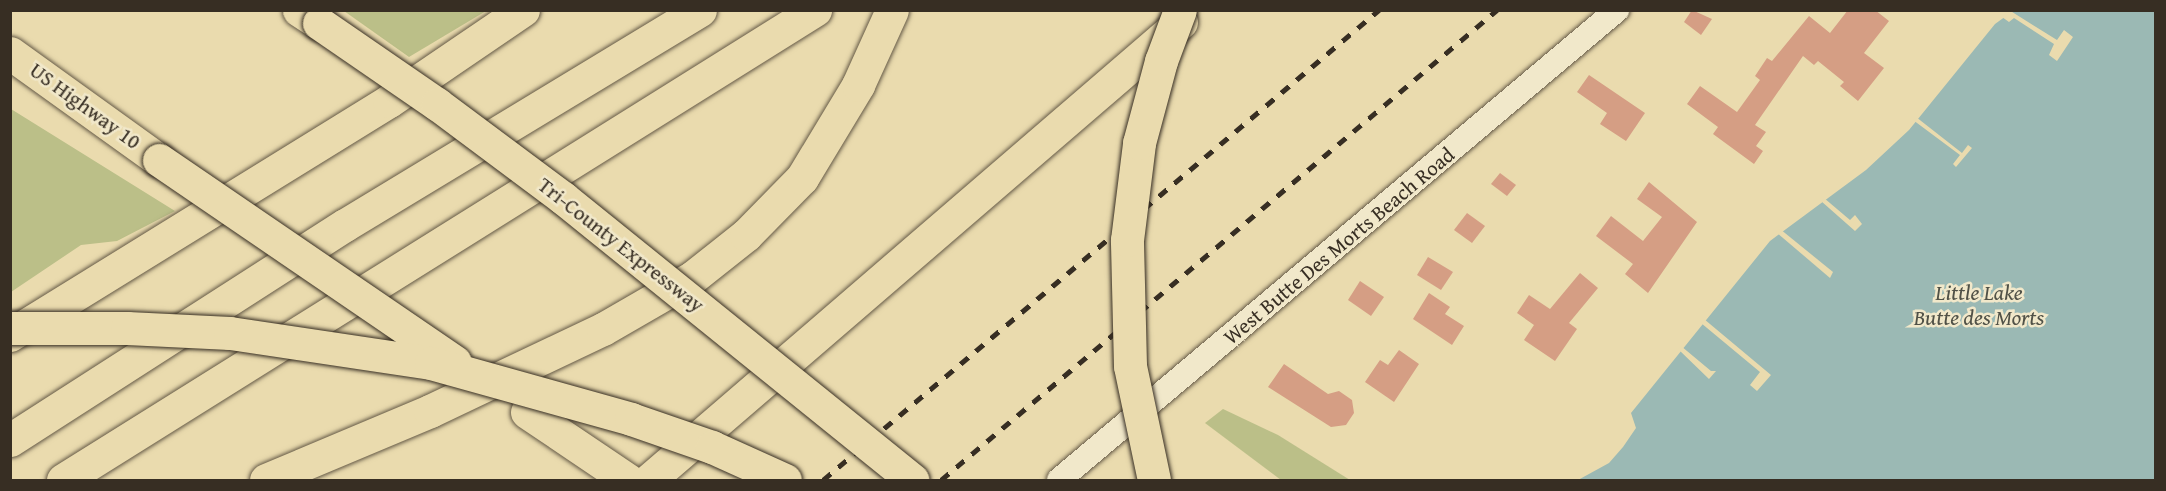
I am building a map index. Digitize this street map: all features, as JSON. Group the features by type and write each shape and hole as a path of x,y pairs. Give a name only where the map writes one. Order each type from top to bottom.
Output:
{"highway":[{"path":"10,335 389,101 523,10"},
{"path":"10,440 345,225 700,10"},
{"path":"63,480 815,10"},
{"path":"266,480 430,411 603,329 693,277 746,235 802,178 858,85 892,10"},
{"path":"1154,480 1130,366 1127,240 1139,143 1161,61 1180,10"},
{"path":"649,480 1194,10"},
{"name":"Tri-County Expressway","path":"309,17 437,104 581,212 912,480"},
{"name":"US Highway 10","path":"10,53 159,160"},
{"path":"10,78 111,145 159,160 628,480"},
{"path":"10,328 127,328 230,333 431,363 631,419 712,447 785,480"}],"street":[{"name":"West Butte Des Morts Beach Road","path":"1059,480 1617,10"}],"green space":[{"path":"344,11 486,11 409,57"},
{"path":"10,109 175,211 117,241 81,245 11,292"},
{"path":"1223,409 1278,435 1350,480 1281,480 1205,423"}],"water":[{"name":"Little Lake Butte des Morts","path":"2013,11 2155,11 2155,480 1578,480 1609,463 1623,447 1636,428 1631,413 1770,241 1866,170 1909,130 1995,24"}],"pier":[{"path":"2009,10 2057,40 2064,30 2073,37 2057,61 2049,55 2054,44 2014,18 2009,22 2002,17"},
{"path":"1916,117 1962,153 1968,145 1972,148 1956,167 1953,164 1960,155 1913,120"},
{"path":"1824,198 1850,220 1855,215 1862,224 1855,231 1821,201"},
{"path":"1780,229 1833,272 1830,278 1776,232"},
{"path":"1704,319 1771,375 1757,391 1750,385 1760,372 1701,323"},
{"path":"1681,346 1711,371 1716,371 1709,379 1678,349"}],"building":[{"path":"1692,10 1712,19 1701,35 1684,22"},
{"path":"1848,10 1875,10 1889,21 1864,53 1884,68 1858,101 1840,86 1844,82 1818,61 1814,65 1803,56 1755,125 1766,132 1756,146 1763,151 1754,164 1713,134 1718,127 1687,104 1700,86 1737,112 1760,80 1755,76 1767,58 1772,61 1809,16 1830,33"},
{"path":"1589,75 1645,113 1626,141 1600,124 1607,113 1577,92"},
{"path":"1500,173 1516,185 1507,196 1491,184"},
{"path":"1649,182 1697,222 1648,293 1625,274 1633,264 1596,236 1611,216 1643,241 1662,217 1637,199"},
{"path":"1467,213 1485,226 1472,243 1454,230"},
{"path":"1428,257 1453,272 1441,290 1417,275"},
{"path":"1580,273 1598,288 1569,323 1577,329 1555,361 1524,340 1534,325 1517,313 1529,295 1550,309"},
{"path":"1360,281 1384,297 1371,316 1348,300"},
{"path":"1429,293 1450,307 1445,314 1464,326 1452,345 1413,319"},
{"path":"1399,350 1419,364 1394,402 1365,382 1380,360 1388,365"},
{"path":"1284,364 1328,394 1339,391 1352,400 1354,413 1346,425 1331,427 1268,387"}],"railway":[{"path":"823,480 1379,10"},
{"path":"941,480 1497,10"}]}
